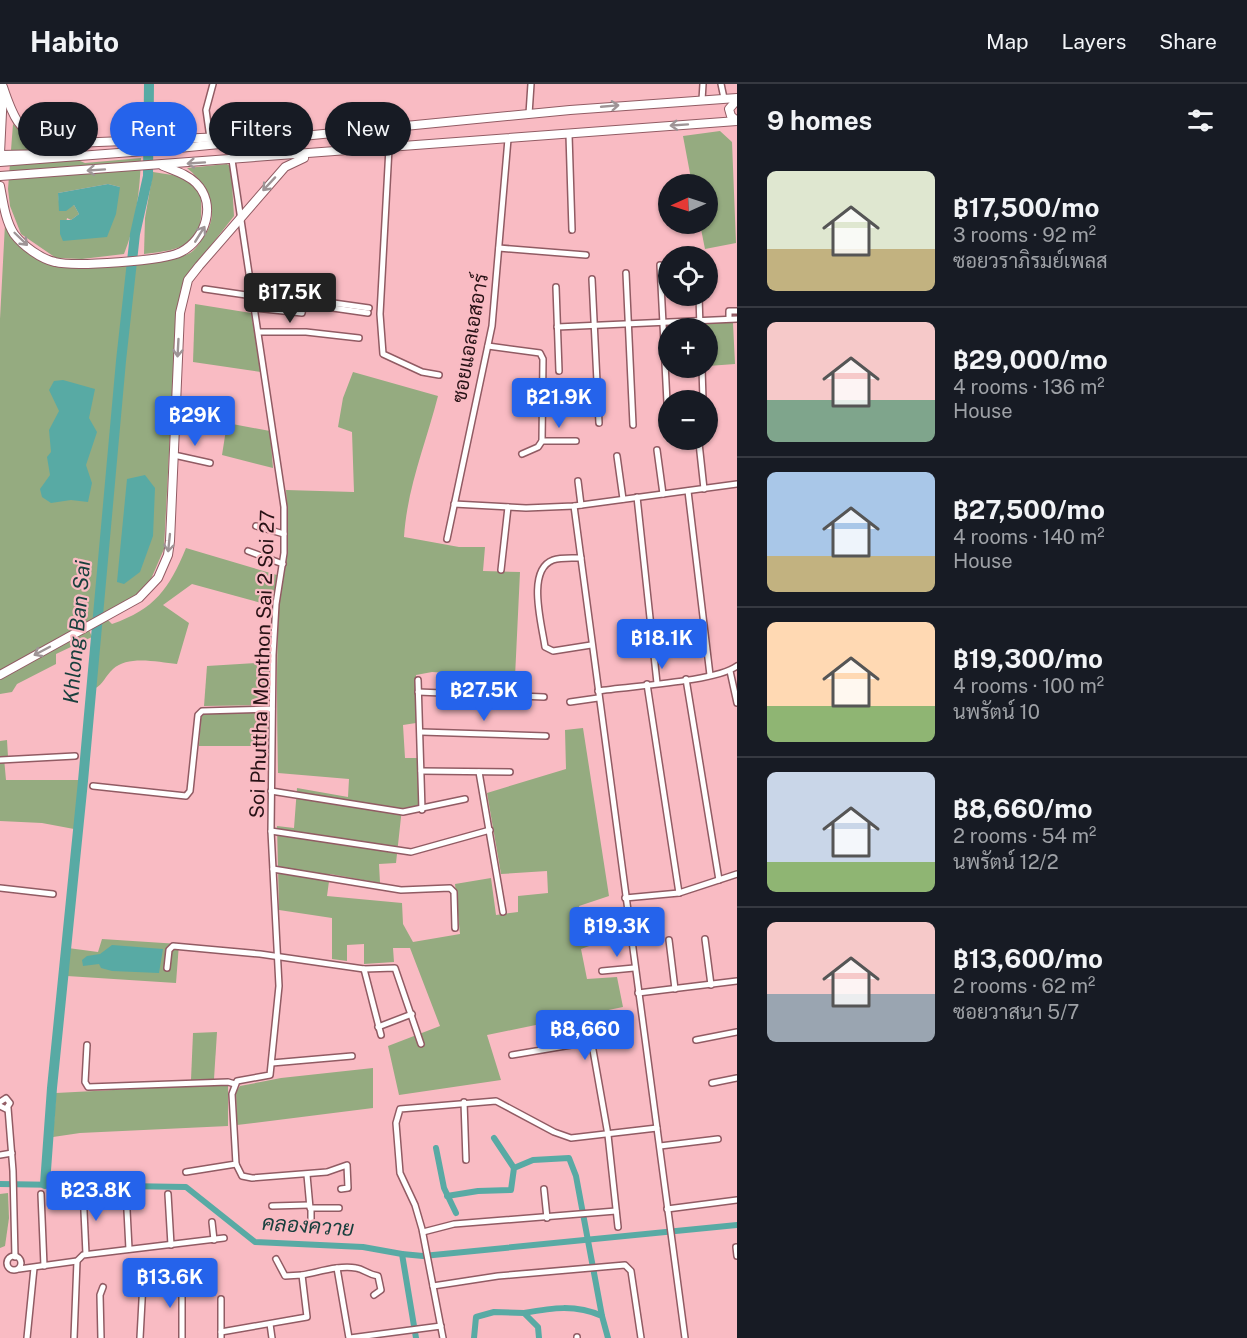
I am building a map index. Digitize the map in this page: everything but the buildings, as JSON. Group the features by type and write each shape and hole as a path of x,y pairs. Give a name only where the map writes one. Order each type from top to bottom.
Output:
{"main road":[{"path":"3,86 16,122 26,133 40,142 57,145 110,143"},
{"path":"3,86 0,154 18,153"},
{"path":"411,125 702,99 737,99"},
{"path":"737,99 729,109 731,116 737,121"},
{"path":"411,146 737,121"},
{"path":"197,143 325,133"},
{"path":"0,176 325,153"},
{"path":"0,675 128,606 148,590 163,567 170,541 180,313 184,290 199,266 285,167 317,154"},
{"path":"0,162 67,156"},
{"path":"0,186 14,233 45,259 67,264 150,259 179,253 189,247 201,235 207,218 201,188 184,174 158,166"}],"street":[{"path":"209,131 206,110 213,84"},
{"path":"529,114 531,84"},
{"path":"702,99 703,84"},
{"path":"722,84 724,99"},
{"path":"569,135 572,230"},
{"name":"ซอยแอลเอสอาร์","path":"447,539 488,346 500,248 508,139"},
{"path":"389,156 380,314 383,354 389,359 422,372 439,375"},
{"name":"Soi Phuttha Monthon Sai 2 Soi 27","path":"232,160 282,494 284,534 283,564 276,604 272,709 271,831 279,986 272,1063"},
{"path":"500,248 586,255"},
{"path":"626,273 633,425"},
{"path":"592,279 598,423"},
{"path":"556,287 559,371"},
{"path":"206,289 253,296"},
{"path":"255,308 297,314 302,313 305,300 368,310"},
{"path":"729,317 729,311 737,309"},
{"path":"714,318 737,319"},
{"path":"557,327 658,321"},
{"path":"259,332 306,332 359,338"},
{"path":"488,346 540,353 543,359 542,441 538,447 522,454"},
{"path":"542,441 576,441"},
{"path":"657,450 663,494"},
{"path":"700,450 704,489"},
{"path":"174,455 210,464"},
{"path":"617,456 623,499"},
{"path":"578,482 577,506 581,558 591,645 685,1338"},
{"path":"454,504 508,507 577,506 737,484"},
{"path":"688,491 710,675"},
{"path":"637,497 657,683"},
{"path":"501,570 508,507"},
{"path":"256,526 284,534"},
{"path":"248,550 283,564"},
{"path":"581,558 560,559 546,564 540,570 537,586 545,647 553,651 591,645"},
{"path":"598,691 710,675 730,671 737,666"},
{"path":"730,671 737,703"},
{"path":"686,679 719,880"},
{"path":"418,680 422,810"},
{"path":"647,684 680,893"},
{"path":"418,692 544,697"},
{"path":"570,702 598,698"},
{"path":"93,786 186,796 190,791 198,715 202,711 272,709"},
{"path":"421,732 546,736"},
{"path":"0,760 75,756"},
{"path":"421,771 510,772"},
{"path":"479,772 503,912"},
{"path":"271,791 404,812 465,800"},
{"path":"271,831 411,852 490,830"},
{"path":"273,869 401,890 450,888 454,892 455,928"},
{"path":"625,898 680,893 737,874"},
{"path":"0,888 53,894"},
{"path":"602,920 627,916"},
{"path":"705,939 711,985"},
{"path":"669,940 675,989"},
{"path":"167,968 169,950 173,946 278,956 364,969 396,968 421,1044"},
{"path":"602,970 634,968"},
{"path":"364,969 381,1035"},
{"path":"638,993 737,981"},
{"path":"378,1027 412,1014"},
{"path":"696,1040 737,1032"},
{"path":"512,1055 583,1043 590,1045 596,1055 618,1227"},
{"path":"87,1045 85,1082 88,1087 228,1082 235,1084"},
{"path":"341,1189 348,1188 347,1165 333,1171 307,1175 243,1177 236,1164 232,1094 237,1081 270,1076 272,1063 352,1056"},
{"path":"712,1083 737,1078"},
{"path":"443,1338 423,1232 415,1205 400,1173 397,1115 404,1107 464,1102 502,1102 546,1128 571,1138 657,1128"},
{"path":"464,1102 466,1160"},
{"path":"1,1104 14,1171 15,1257 21,1262 19,1269"},
{"path":"660,1146 718,1139"},
{"path":"0,1155 12,1153"},
{"path":"186,1172 236,1164"},
{"path":"307,1175 311,1227"},
{"path":"544,1188 547,1218"},
{"path":"83,1190 86,1254"},
{"path":"126,1191 129,1249"},
{"path":"41,1194 45,1266"},
{"path":"168,1194 171,1245"},
{"path":"667,1209 737,1200"},
{"path":"272,1206 339,1208"},
{"path":"423,1232 454,1224 616,1212"},
{"path":"212,1222 214,1240"},
{"path":"15,1257 9,1259 8,1266 13,1270 77,1261 86,1254 224,1238"},
{"path":"736,1247 737,1256"},
{"path":"276,1259 285,1276 337,1268 356,1268 367,1275 377,1275 381,1290 374,1295"},
{"path":"75,1338 77,1261"},
{"path":"433,1286 583,1267 625,1265 631,1271 641,1338"},
{"path":"27,1338 34,1268"},
{"path":"337,1268 350,1338 441,1326"},
{"path":"221,1299 221,1335 307,1317 303,1275"},
{"path":"140,1338 143,1282"},
{"path":"101,1338 100,1295 103,1287"},
{"path":"182,1338 182,1295 187,1287"},
{"path":"270,1324 272,1338"}],"green space":[{"path":"13,124 18,129 18,156 68,156 85,163 141,158 137,207 124,254 82,259 56,258 21,234 10,206 8,189","holes":["108,184 120,187 63,241 67,218 71,220 79,214 74,205 60,211 58,193"]},
{"path":"720,131 732,142 736,243 704,246 702,234 718,234 718,174 690,174 683,136"},
{"path":"227,164 231,167 234,216 191,271 181,289 176,318 164,549 148,586 125,604 0,672 0,319 5,224 34,255 57,266 95,268 140,264 178,257 195,249 208,230 211,220 212,210 207,192 187,168"},
{"path":"153,172 185,177 200,191 200,222 192,240 184,245 144,254 145,218"},
{"path":"195,304 251,313 261,372 193,362"},
{"path":"728,320 733,323 735,364 718,365 718,322"},
{"path":"353,372 438,396 413,483 404,537 459,547 485,547 483,571 520,572 515,677 432,672 416,675 416,723 403,725 405,758 419,758 418,807 402,808 396,863 379,864 380,883 330,874 327,896 402,903 403,924 413,942 460,934 455,884 491,878 496,915 518,912 518,896 548,893 547,871 501,874 487,793 566,769 565,730 583,728 609,896 579,906 592,945 581,949 587,979 617,977 623,1007 487,1035 501,1080 399,1095 388,1046 440,1026 410,948 393,948 394,962 364,964 364,944 347,945 347,961 332,959 332,918 279,910 277,826 294,828 297,788 348,797 349,779 278,773 277,668 286,490 354,492 352,432 338,427 343,398"},
{"path":"227,423 270,431 273,468 222,455"},
{"path":"186,548 277,575 272,606 192,584 163,605 189,623 177,664 143,660 127,662 113,669 94,689 99,624 107,619 112,624 139,612 150,604 166,586"},
{"path":"89,630 92,637 56,654 56,664 17,684 12,692 0,694 0,679"},
{"path":"270,662 269,705 204,706 207,666"},
{"path":"269,712 268,746 199,746 201,718 204,713"},
{"path":"7,740 8,757 4,758 6,780 79,780 74,829 42,823 0,821 0,741"},
{"path":"102,939 179,944 176,983 67,976 68,948 98,952"},
{"path":"217,1032 214,1079 191,1080 193,1033"},
{"path":"373,1068 373,1108 237,1125 236,1092 240,1086 281,1078"},
{"path":"228,1084 228,1126 80,1133 53,1137 56,1093"},
{"path":"8,1193 9,1218 5,1246 0,1248 0,1194"}],"water":[{"path":"108,184 120,187 116,214 107,237 63,241 60,234 60,220 71,220 79,214 74,205 66,211 59,211 58,193"},
{"path":"63,380 95,389 89,418 97,432 86,465 92,483 88,502 71,500 51,503 42,497 40,489 50,475 47,457 51,452 49,430 59,411 49,390 54,381"},
{"path":"145,475 155,488 153,536 140,572 124,584 117,582 127,479"},
{"path":"112,945 163,949 159,973 112,971 101,968 99,964 83,966 82,960 87,956 100,954"}],"waterway":[{"name":"Khlong Ban Sai","path":"45,1184 52,1088 83,781 121,361 135,234 148,176 149,84"},
{"path":"494,1138 514,1168"},
{"path":"436,1148 444,1188 456,1213"},
{"path":"447,1196 478,1191 511,1190 514,1168 533,1160 569,1158 576,1176 602,1316"},
{"name":"คลองควาย","path":"0,1184 186,1187 255,1242 363,1247 402,1254 416,1338"},
{"path":"402,1254 423,1256 737,1225"},
{"path":"524,1313 563,1308 592,1312 602,1316 608,1338"},
{"path":"474,1338 476,1317 494,1312 524,1313 538,1327 539,1338"}]}
